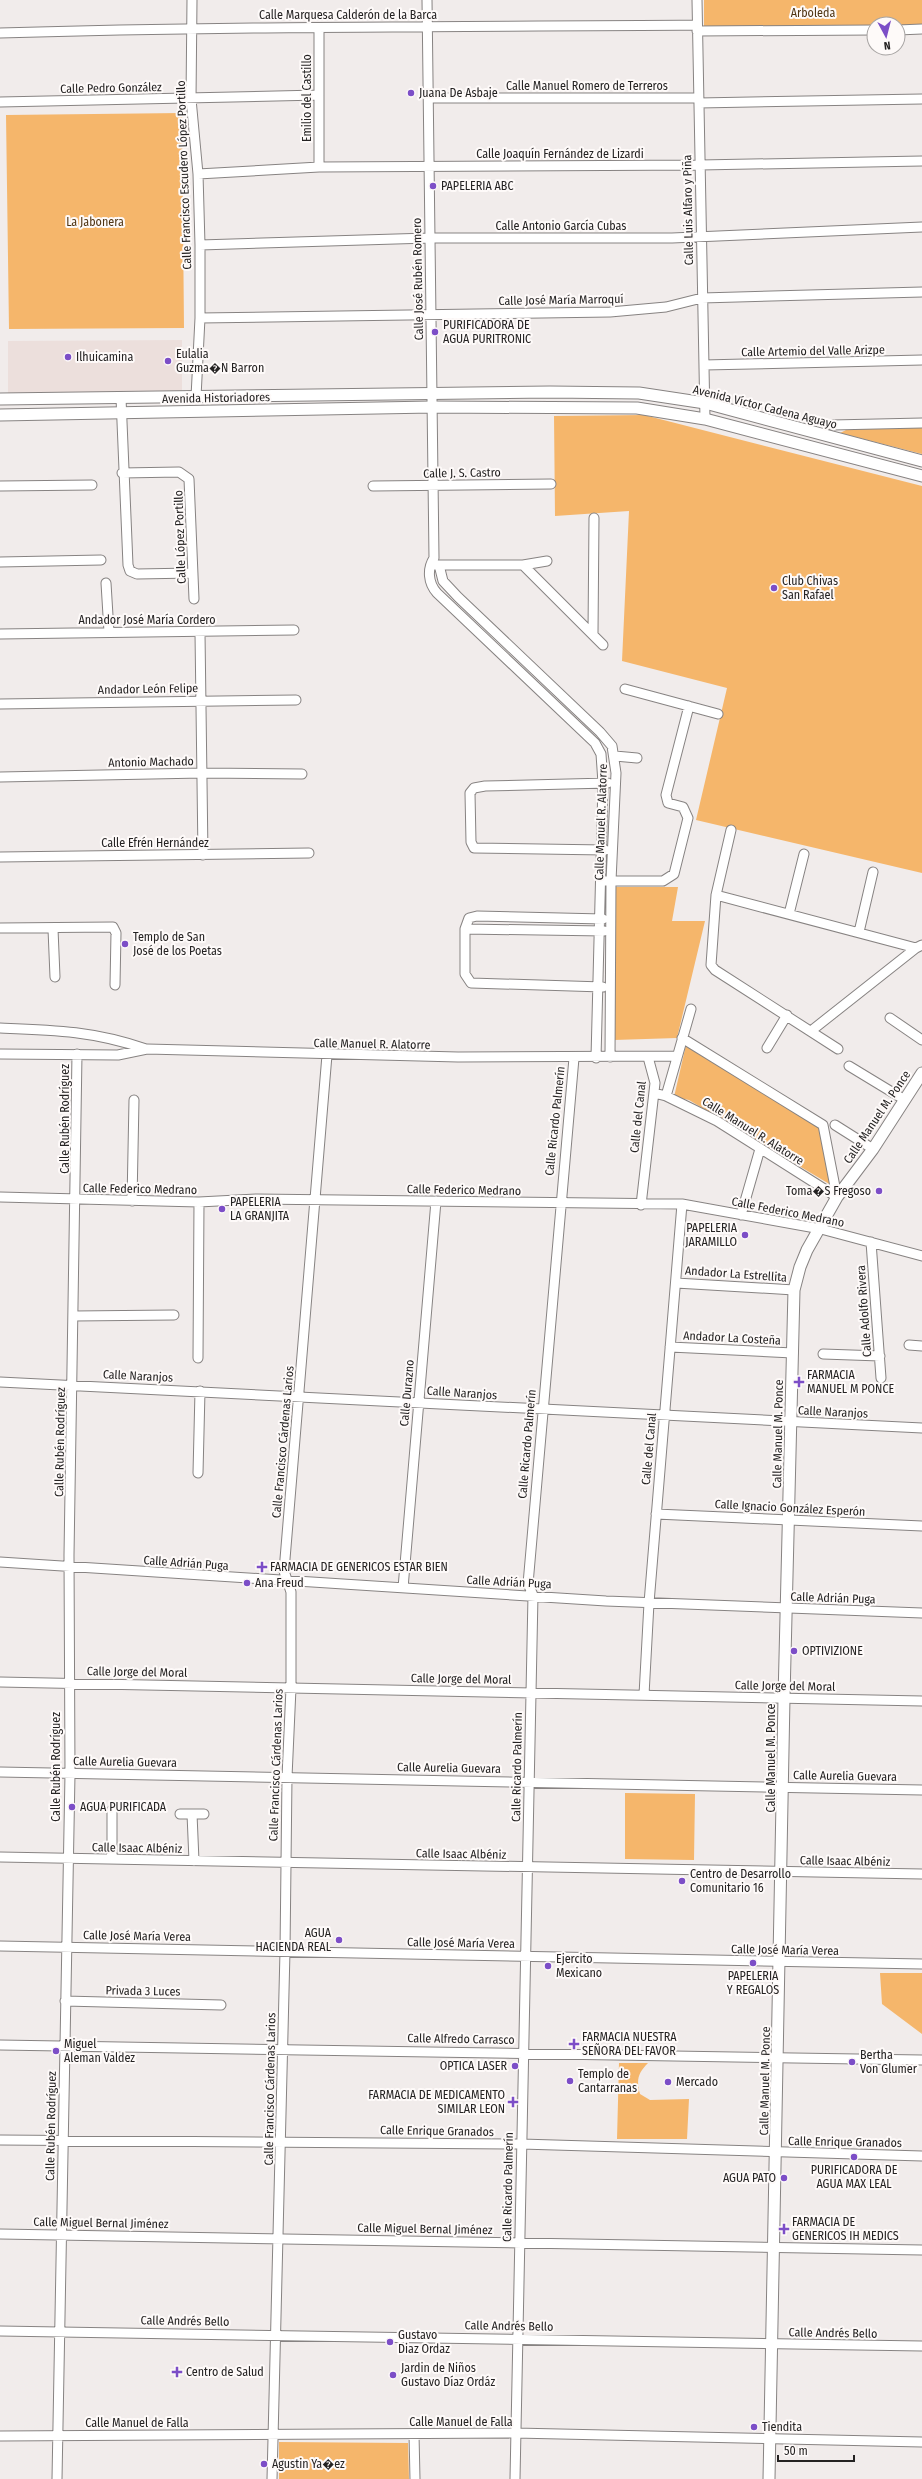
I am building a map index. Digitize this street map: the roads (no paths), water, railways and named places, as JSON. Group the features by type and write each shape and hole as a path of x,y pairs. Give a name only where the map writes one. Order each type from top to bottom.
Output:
{"street":[{"name":"Calle Francisco Escudero López Portillo","path":"192,0 191,99 198,174 200,245 200,318 196,397"},
{"name":"Calle José Rubén Romero","path":"427,0 434,562"},
{"name":"Calle Luis Alfaro y Piña","path":"697,0 700,235 705,419"},
{"name":"Calle Marquesa Calderón de la Barca","path":"0,33 192,27 866,30"},
{"name":"Emilio del Castillo","path":"319,28 319,167"},
{"path":"906,30 922,29"},
{"name":"Calle Pedro González","path":"0,102 319,95"},
{"name":"Calle Manuel Romero de Terreros","path":"428,98 698,101 922,99"},
{"name":"Calle Joaquín Fernández de Lizardi","path":"198,174 319,167 700,165 922,161"},
{"name":"Calle Antonio García Cubas","path":"200,245 430,238 672,238 700,235 922,226"},
{"name":"Calle José María Marroquí","path":"200,318 610,312 666,306 702,298 922,292"},
{"name":"Calle Artemio del Valle Arizpe","path":"704,365 922,360"},
{"name":"Avenida Víctor Cadena Aguayo","path":"432,395 639,393 705,403 922,461"},
{"name":"Avenida Historiadores","path":"0,399 432,395"},
{"path":"121,398 122,473 128,565 130,571 137,574 193,573"},
{"path":"432,407 637,408 705,419 922,476"},
{"name":"Avenida Historiadores","path":"0,415 432,407"},
{"path":"832,425 922,423"},
{"name":"Calle López Portillo","path":"122,473 179,472 187,475 190,482 194,599"},
{"name":"Calle J. S. Castro","path":"373,486 551,484"},
{"path":"0,486 92,485"},
{"path":"593,633 594,518"},
{"path":"0,562 101,560"},
{"path":"434,562 523,565 547,561"},
{"name":"Calle Manuel R. Alatorre","path":"434,562 442,579 458,597 600,732 612,746 615,756 615,782 611,881 610,1057"},
{"name":"Calle Manuel R. Alatorre","path":"434,562 431,586 450,606 595,743 601,754 603,783 600,850 596,1058"},
{"path":"523,565 593,633 603,645"},
{"path":"106,583 109,632"},
{"path":"450,606 458,597"},
{"name":"Andador José María Cordero","path":"0,634 109,632 200,633 294,630"},
{"path":"200,633 203,855"},
{"path":"625,689 718,714"},
{"name":"Andador León Felipe","path":"0,704 201,700 296,700"},
{"path":"600,881 663,881 674,874 688,818 683,807 668,803 666,794 690,706"},
{"path":"615,756 637,758"},
{"name":"Antonio Machado","path":"0,777 202,773 302,774"},
{"path":"612,850 474,848 471,842 470,793 474,788 485,786 615,782"},
{"path":"731,830 716,895 710,958 712,968 788,1015 838,1049"},
{"name":"Calle Efrén Hernández","path":"0,857 309,853"},
{"path":"788,914 804,854"},
{"path":"859,932 873,872"},
{"path":"716,895 919,946"},
{"path":"610,987 471,983 466,978 465,929 469,918 477,916 611,919"},
{"path":"0,928 53,929 110,927 115,929 115,985"},
{"path":"53,929 55,977"},
{"path":"465,929 611,931"},
{"path":"811,1031 919,946"},
{"path":"666,1096 691,1009"},
{"path":"767,1048 788,1015"},
{"path":"890,1018 922,1040"},
{"name":"Calle Manuel R. Alatorre","path":"0,1028 78,1031 118,1039 147,1049"},
{"path":"682,1038 823,1125 837,1197"},
{"name":"Calle Manuel R. Alatorre","path":"0,1054 118,1055 147,1049 327,1055 574,1058 677,1056"},
{"name":"Calle Rubén Rodríguez","path":"57,2479 67,1858 70,1774 69,1567 76,1200 77,1054"},
{"name":"Calle Francisco Cárdenas Larios","path":"272,2479 277,2334 287,1777 291,1688 291,1592 284,1571 327,1055"},
{"name":"Calle del Canal","path":"640,1205 655,1075 648,1057"},
{"name":"Calle Ricardo Palmerín","path":"515,2479 533,1595 528,1584 559,1204 574,1058"},
{"path":"849,1066 905,1100"},
{"name":"Calle Manuel M. Ponce","path":"769,2479 771,2438 773,2247 777,2153 784,1787 784,1698 792,1422 794,1290 800,1266 837,1197 873,1149 922,1073"},
{"name":"Calle Manuel R. Alatorre","path":"654,1093 666,1096 717,1121 837,1197"},
{"path":"132,1201 134,1100"},
{"path":"835,1125 873,1149"},
{"path":"742,1215 760,1149"},
{"name":"Calle Federico Medrano","path":"0,1197 199,1202 316,1200 640,1205 682,1204 821,1229 922,1256"},
{"name":"Calle Durazno","path":"403,1588 436,1201"},
{"path":"198,1358 199,1202"},
{"name":"Calle del Canal","path":"644,1696 649,1603 682,1204"},
{"name":"Calle Adolfo Rivera","path":"871,1242 881,1378"},
{"name":"Andador La Estrellita","path":"676,1283 794,1290"},
{"path":"74,1316 174,1315"},
{"path":"909,1345 922,1346"},
{"name":"Andador La Costeña","path":"670,1347 793,1353"},
{"path":"823,1354 880,1356"},
{"name":"Calle Naranjos","path":"0,1382 73,1384 542,1410 922,1428"},
{"path":"198,1473 200,1391"},
{"name":"Calle Ignacio González Esperón","path":"656,1514 922,1526"},
{"name":"Calle Adrián Puga","path":"0,1562 288,1582 533,1595 649,1603 922,1613"},
{"name":"Calle Jorge del Moral","path":"0,1682 922,1701"},
{"name":"Calle Aurelia Guevara","path":"0,1772 922,1790"},
{"path":"112,1810 112,1859"},
{"path":"180,1814 204,1814"},
{"path":"192,1814 194,1861"},
{"name":"Calle Isaac Albéniz","path":"0,1857 922,1874"},
{"name":"Calle José María Verea","path":"0,1946 922,1964"},
{"name":"Privada 3 Luces","path":"65,2001 221,2005"},
{"name":"Calle Alfredo Carrasco","path":"0,2045 65,2044 922,2060"},
{"name":"Calle Enrique Granados","path":"0,2140 62,2139 521,2144 777,2153 922,2156"},
{"name":"Calle Miguel Bernal Jiménez","path":"0,2234 922,2250"},
{"name":"Calle Andrés Bello","path":"0,2331 59,2330 922,2346"},
{"name":"Calle Manuel de Falla","path":"0,2436 515,2433 922,2442"},
{"path":"414,2434 415,2479"}],"place":[{"name":"Juana De Asbaje","path":"411,93"},
{"name":"PAPELERIA ABC","path":"433,186"},
{"name":"PURIFICADORA DE AGUA PURITRONIC","path":"435,332"},
{"name":"Ilhuicamina","path":"68,357"},
{"name":"Eulalia Guzma�N Barron","path":"168,361"},
{"name":"Club Chivas San Rafael","path":"774,588"},
{"name":"Templo de San José de los Poetas","path":"125,944"},
{"name":"Toma�S Fregoso","path":"879,1191"},
{"name":"PAPELERIA LA GRANJITA","path":"222,1209"},
{"name":"PAPELERIA JARAMILLO","path":"745,1235"},
{"name":"FARMACIA MANUEL M PONCE","path":"799,1382"},
{"name":"FARMACIA DE GENERICOS ESTAR BIEN","path":"262,1567"},
{"name":"Ana Freud","path":"247,1583"},
{"name":"OPTIVIZIONE","path":"794,1651"},
{"name":"AGUA PURIFICADA","path":"72,1807"},
{"name":"Centro de Desarrollo Comunitario 16","path":"682,1881"},
{"name":"AGUA HACIENDA REAL","path":"339,1940"},
{"name":"PAPELERIA Y REGALOS","path":"753,1963"},
{"name":"Ejercito Mexicano","path":"548,1966"},
{"name":"FARMACIA NUESTRA SEÑORA DEL FAVOR","path":"574,2044"},
{"name":"Miguel Aleman Valdez","path":"56,2051"},
{"name":"Bertha Von Glumer","path":"852,2062"},
{"name":"OPTICA LASER","path":"515,2066"},
{"name":"Templo de Cantarranas","path":"570,2081"},
{"name":"Mercado","path":"668,2082"},
{"name":"FARMACIA DE MEDICAMENTO SIMILAR LEON","path":"513,2102"},
{"name":"PURIFICADORA DE AGUA MAX LEAL","path":"854,2157"},
{"name":"AGUA PATO","path":"784,2178"},
{"name":"FARMACIA DE GENERICOS IH MEDICS","path":"784,2229"},
{"name":"Gustavo Diaz Ordaz","path":"390,2342"},
{"name":"Centro de Salud","path":"177,2372"},
{"name":"Jardin de Niños Gustavo Díaz Ordáz","path":"393,2375"},
{"name":"Tiendita","path":"754,2427"},
{"name":"Agustin Ya�ez","path":"264,2464"}],"park label":[{"name":"Arboleda","path":"813,13"},
{"name":"La Jabonera","path":"95,222"}]}
